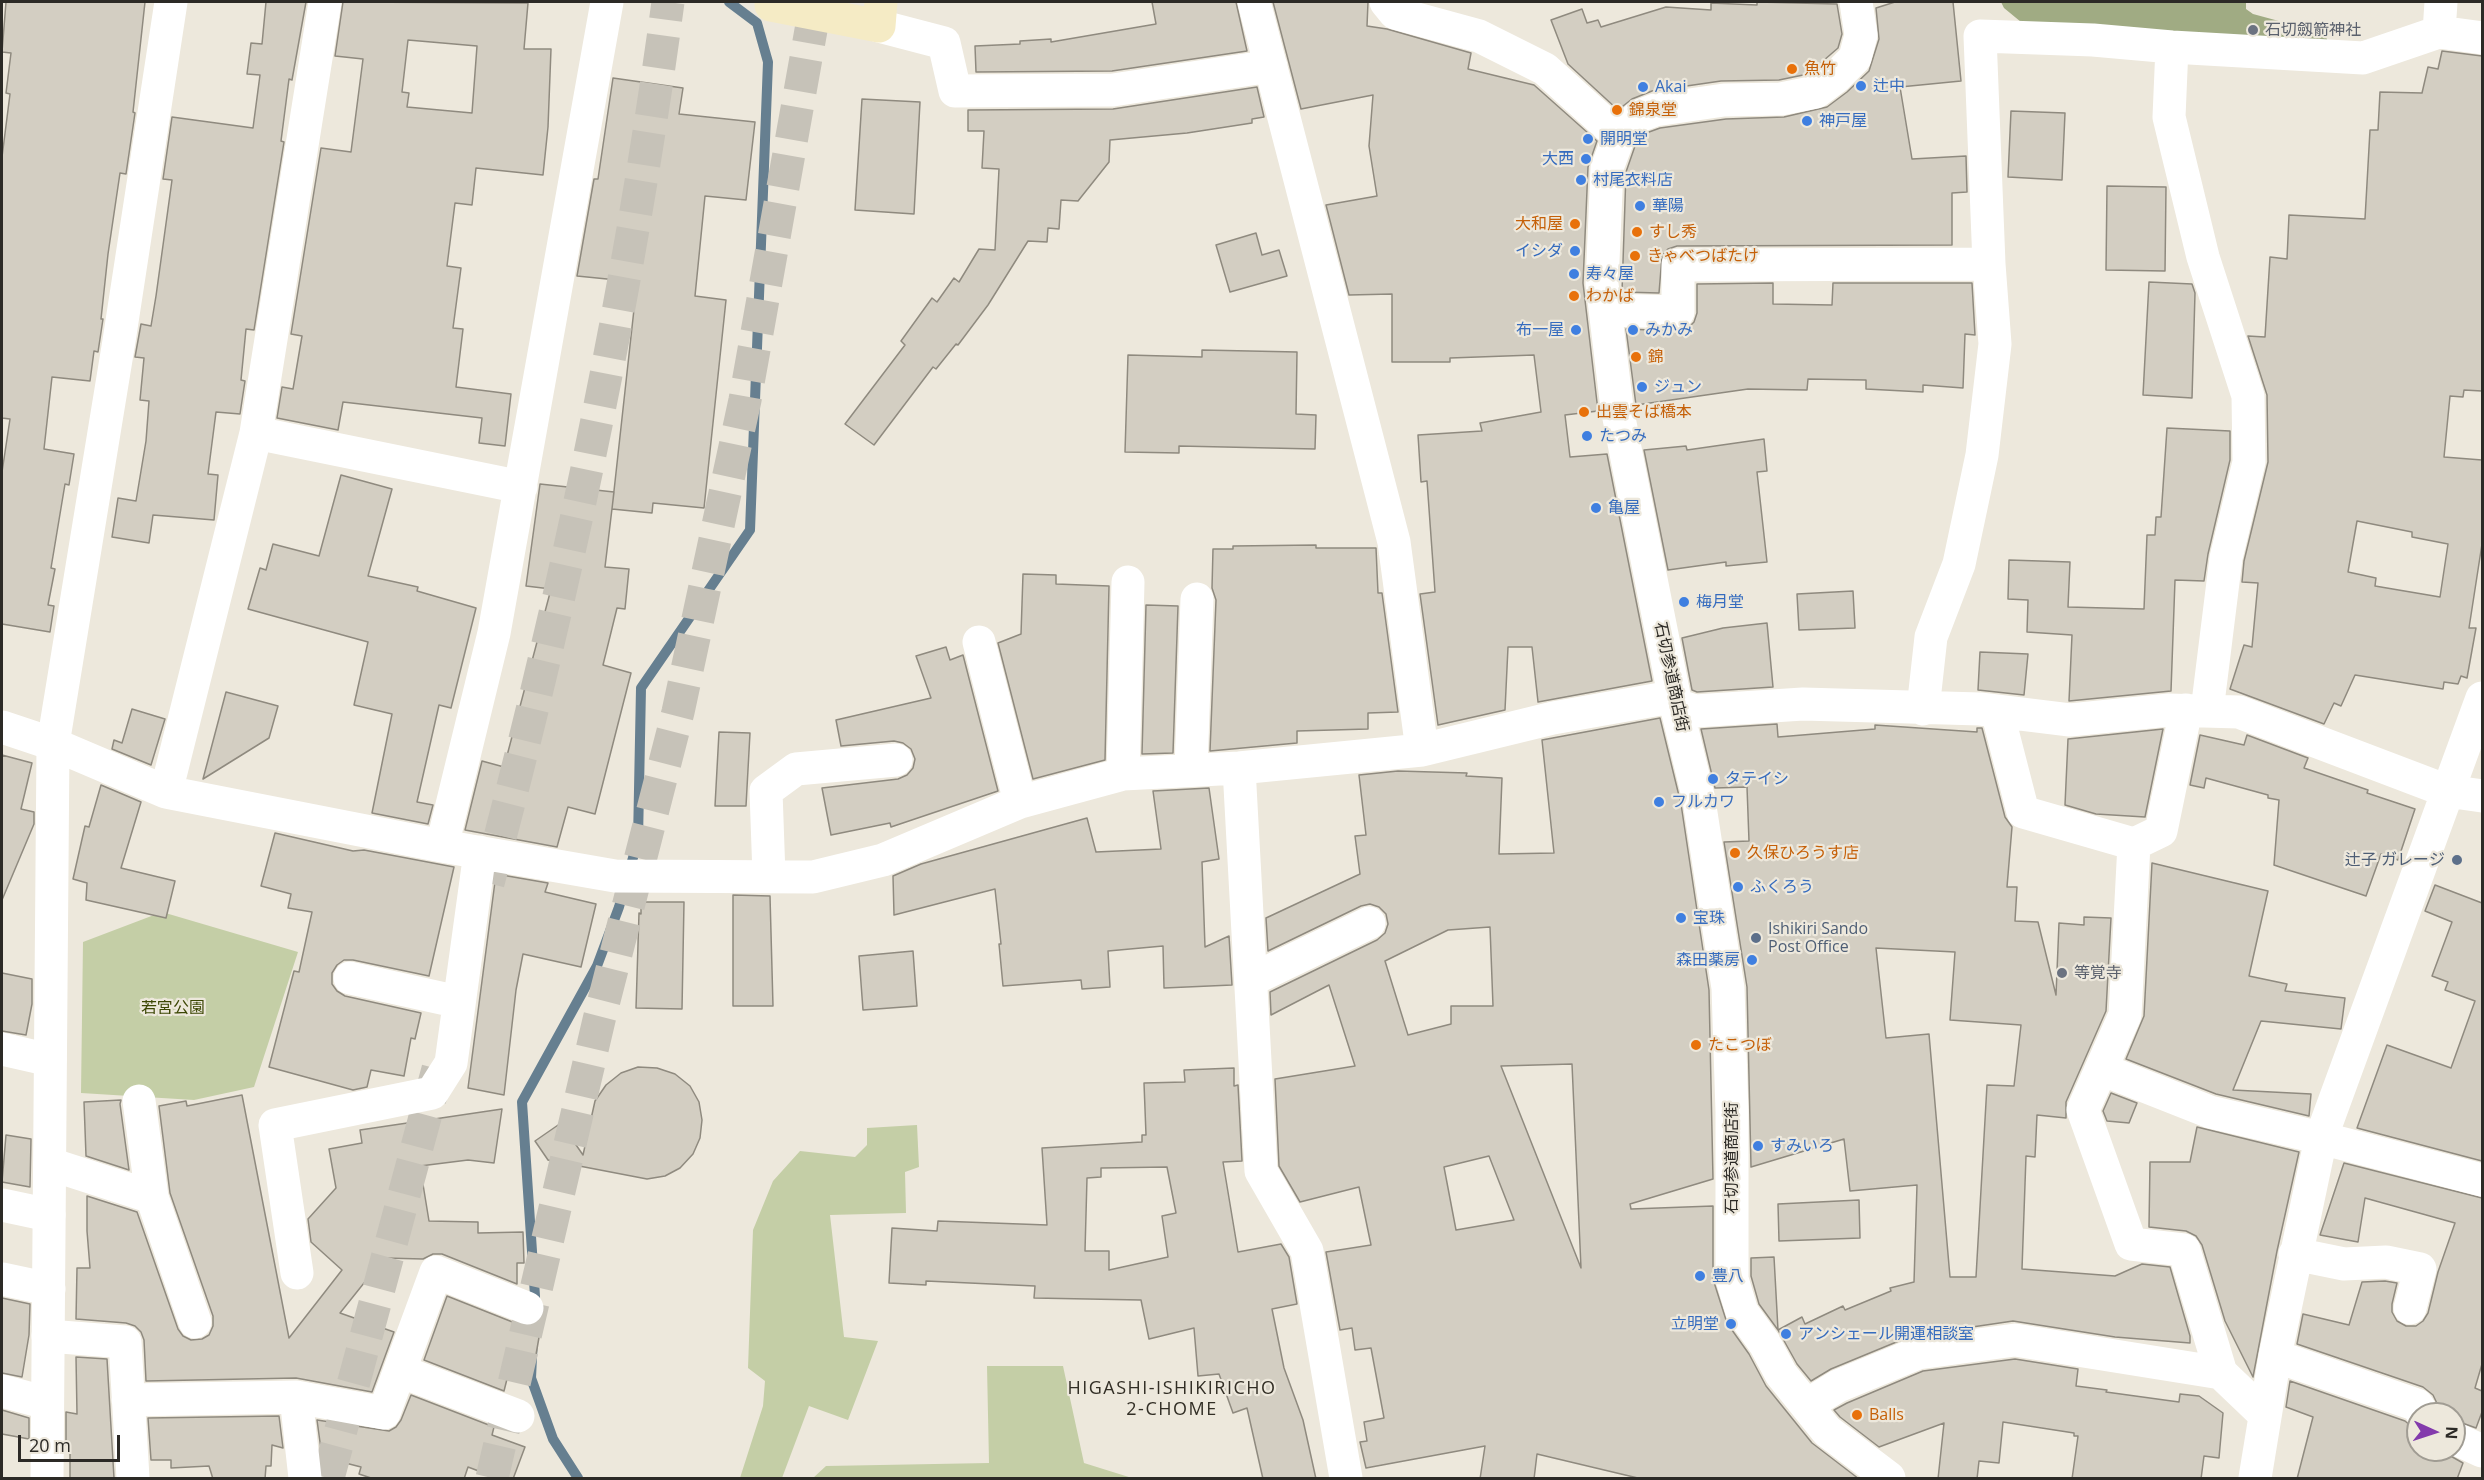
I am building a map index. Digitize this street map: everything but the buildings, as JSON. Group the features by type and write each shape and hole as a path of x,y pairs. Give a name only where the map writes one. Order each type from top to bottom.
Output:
{"main road":[{"path":"764,3 880,14"}],"street":[{"path":"47,1479 53,744 119,341 171,2"},
{"path":"166,792 256,433 325,2"},
{"path":"442,846 494,633 607,2"},
{"path":"1254,2 1394,542 1422,750"},
{"path":"1386,2 1395,13 1479,36 1545,69 1619,136"},
{"name":"石切参道商店街","path":"1856,2 1862,35 1855,58 1836,77 1816,92 1781,99 1724,100 1655,110 1639,116 1619,136 1607,168 1602,284 1607,310 1617,408 1676,705 1699,800 1728,988 1732,1112 1731,1279 1742,1312 1765,1344 1781,1374 1827,1431 1889,1479"},
{"path":"880,14 944,43 955,91 1113,90 1271,66"},
{"path":"1923,709 1931,637 1959,564 1982,456 1995,344 1989,264 1980,36 2093,40 2363,58 2440,17 2482,38"},
{"path":"1996,711 2023,812 2134,844 2161,831 2196,711 2226,558 2249,462 2248,396 2203,257 2169,117 2172,47"},
{"path":"1607,310 1678,312 1678,265 1989,264"},
{"path":"256,433 521,487"},
{"path":"1123,774 1128,582"},
{"path":"1191,769 1197,599"},
{"path":"979,642 1020,802"},
{"path":"2,727 53,744 166,792 442,846 615,876 813,877 883,860 1020,802 1123,774 1239,768 1422,750 1553,718 1666,698 1676,705 1695,711 1803,704 1996,711 2070,720 2196,711 2239,712 2447,791 2482,796"},
{"path":"2255,1479 2275,1356 2321,1138 2482,698"},
{"path":"769,876 766,791 796,769 896,760"},
{"path":"1239,768 1261,1172 1307,1251 1346,1479"},
{"path":"2134,844 2125,1015 2083,1110 2131,1244 2184,1250 2221,1373 2265,1415"},
{"path":"297,1274 275,1125 432,1093 451,1064 480,852"},
{"path":"1251,980 1369,923"},
{"path":"350,978 459,1002"},
{"path":"2,1049 51,1060"},
{"path":"2100,1069 2210,1112 2482,1180"},
{"path":"139,1101 153,1197 195,1322"},
{"path":"50,1164 153,1197"},
{"path":"2,1205 49,1215"},
{"path":"2295,1254 2344,1264 2386,1262 2420,1269 2410,1308"},
{"path":"128,1400 296,1396 384,1413 436,1272 527,1308"},
{"path":"2,1280 49,1289"},
{"path":"48,1336 125,1342 133,1479"},
{"path":"1807,1405 1838,1386 1918,1353 2015,1340 2221,1373"},
{"path":"2275,1356 2408,1402"},
{"path":"400,1371 518,1416"},
{"path":"2,1391 47,1403"},
{"path":"296,1396 311,1477"},
{"path":"2466,1444 2482,1451"}],"green space":[{"path":"2001,2 2246,2 2246,9 2253,14 2323,33 2327,39 2327,47 2021,22 2004,8"},
{"name":"若宮公園","path":"162,912 298,952 254,1087 194,1100 81,1093 83,942"},
{"path":"917,1125 919,1167 905,1172 906,1213 830,1215 844,1337 878,1341 848,1420 809,1406 782,1478 740,1478 763,1406 765,1381 748,1368 753,1230 773,1181 800,1151 855,1157 867,1145 867,1128"},
{"path":"987,1366 1063,1366 1084,1463 1132,1478 813,1478 826,1466 989,1463"}],"waterway":[{"path":"578,1478 553,1439 531,1378 535,1296 522,1102 597,966 619,907 638,840 641,688 750,530 768,62 757,23 729,2"}],"tunnel":[{"path":"488,883 543,665 592,445 634,224 668,2"},
{"path":"492,1478 599,1020 678,712 745,400 816,2"},
{"path":"328,1478 438,1069"}],"place":[{"name":"石切劔箭神社","path":"2253,30"},
{"name":"魚竹","path":"1792,69"},
{"name":"辻中","path":"1861,86"},
{"name":"Akai","path":"1643,87"},
{"name":"錦泉堂","path":"1617,110"},
{"name":"神戸屋","path":"1807,121"},
{"name":"開明堂","path":"1588,139"},
{"name":"大西","path":"1586,159"},
{"name":"村尾衣料店","path":"1581,180"},
{"name":"華陽","path":"1640,206"},
{"name":"大和屋","path":"1575,224"},
{"name":"すし秀","path":"1637,232"},
{"name":"イシダ","path":"1575,251"},
{"name":"きゃべつばたけ","path":"1635,256"},
{"name":"寿々屋","path":"1574,274"},
{"name":"わかば","path":"1574,296"},
{"name":"布一屋","path":"1576,330"},
{"name":"みかみ","path":"1633,330"},
{"name":"錦","path":"1636,357"},
{"name":"ジュン","path":"1642,387"},
{"name":"出雲そば橋本","path":"1584,412"},
{"name":"たつみ","path":"1587,436"},
{"name":"亀屋","path":"1596,508"},
{"name":"梅月堂","path":"1684,602"},
{"name":"タテイシ","path":"1713,779"},
{"name":"フルカワ","path":"1659,802"},
{"name":"久保ひろうす店","path":"1735,853"},
{"name":"辻子 ガレージ","path":"2457,860"},
{"name":"ふくろう","path":"1738,887"},
{"name":"宝珠","path":"1681,918"},
{"name":"Ishikiri Sando Post Office","path":"1756,938"},
{"name":"森田薬房","path":"1752,960"},
{"name":"等覚寺","path":"2062,973"},
{"name":"たこつぼ","path":"1696,1045"},
{"name":"すみいろ","path":"1758,1146"},
{"name":"豊八","path":"1700,1276"},
{"name":"立明堂","path":"1731,1324"},
{"name":"アンシェール開運相談室","path":"1786,1334"},
{"name":"Balls","path":"1857,1415"}],"district":[{"name":"HIGASHI-ISHIKIRICHO 2-CHOME","path":"1172,1399"}]}
